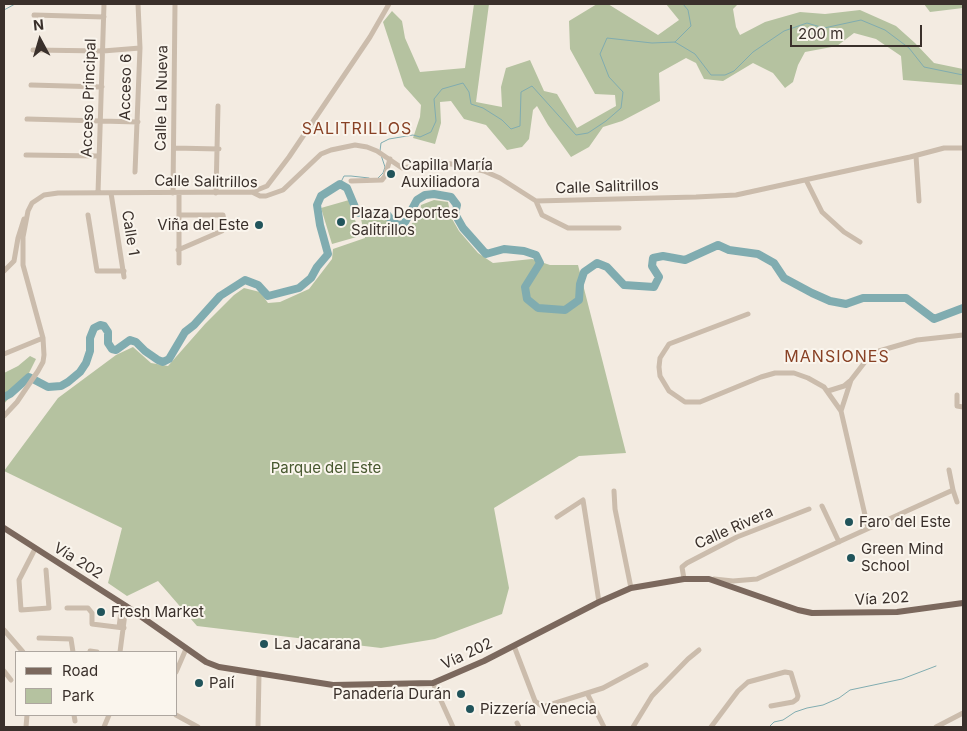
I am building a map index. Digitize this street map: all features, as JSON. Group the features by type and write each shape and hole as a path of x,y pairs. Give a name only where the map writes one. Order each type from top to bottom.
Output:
{"main road":[{"name":"Vía 202","path":"4,528 124,605 206,662 219,667 333,685 433,683 462,672 598,602 631,588 684,579 709,579 798,610 812,613 897,612 963,603"}],"street":[{"name":"Acceso Principal","path":"98,193 104,4"},
{"name":"Acceso 6","path":"135,172 140,48 138,4"},
{"name":"Calle La Nueva","path":"175,4 174,148 179,215 179,263"},
{"path":"252,192 267,186 289,157 370,37 389,4"},
{"path":"34,15 104,17"},
{"path":"33,50 103,52 140,48"},
{"path":"31,85 102,87"},
{"path":"216,193 218,106"},
{"path":"27,119 138,122"},
{"name":"Calle Salitrillos","path":"28,211 32,203 44,195 58,193 252,192 260,196 275,194 292,183 321,154 356,145 378,151 402,168 442,162 484,171 500,178 536,202 736,195 916,156 944,148 963,148"},
{"path":"174,148 218,149"},
{"path":"26,155 99,156"},
{"path":"916,156 919,201"},
{"path":"351,181 382,180 385,176 388,157"},
{"path":"806,180 822,212 844,232 860,242"},
{"name":"Calle 1","path":"88,215 97,271 124,274 111,193"},
{"path":"536,202 542,215 568,228 619,228"},
{"path":"4,271 14,261 21,227 28,211"},
{"path":"4,416 17,402 38,371 43,362 44,355 43,338 23,265 23,237 28,211"},
{"path":"178,250 222,231 225,227 223,216 179,215"},
{"path":"748,314 670,344 660,358 660,376 669,391 685,402 700,402 775,373 794,374 817,382 828,391 841,410 868,528"},
{"path":"828,391 844,386 868,358 879,352 917,340 963,335"},
{"path":"4,354 43,338"},
{"path":"841,410 851,380"},
{"path":"957,395 957,406 963,406"},
{"path":"949,470 956,502"},
{"path":"709,579 758,578 953,490"},
{"path":"614,491 616,518 631,588"},
{"path":"557,517 583,500 598,602"},
{"path":"822,506 839,542"},
{"name":"Calle Rivera","path":"684,579 682,567 687,563 737,538 809,509"},
{"path":"35,549 19,580 21,610 49,608 46,570"},
{"path":"120,651 124,605"},
{"path":"67,608 88,608 92,613 92,624 121,628"},
{"path":"4,629 22,651"},
{"path":"39,638 71,639 73,651"},
{"path":"514,646 535,700 543,707 616,682 646,665"},
{"path":"178,667 186,649"},
{"path":"633,727 652,696 699,650"},
{"path":"4,671 11,680"},
{"path":"711,727 738,691 748,682 785,672 791,673 798,696 797,699 793,702 771,706"},
{"path":"258,727 259,674"},
{"path":"433,683 454,727"},
{"path":"587,693 604,727"},
{"path":"936,727 963,713"},
{"path":"74,716 75,721"},
{"path":"178,716 198,727"}],"green space":[{"path":"474,4 489,4 476,102 502,107 501,87 506,68 530,60 544,91 557,94 577,128 616,106 615,95 595,94 570,49 569,21 597,4 608,4 658,35 679,20 666,4 738,4 733,9 736,27 740,35 765,22 800,12 825,14 860,10 896,26 934,63 963,69 963,85 903,80 901,56 876,39 854,33 837,46 805,52 798,65 793,82 785,88 773,73 753,63 723,81 704,79 696,63 686,58 659,73 660,101 622,121 603,127 589,147 571,157 537,106 533,110 529,139 522,147 507,150 486,125 464,119 451,101 440,102 441,123 435,144 413,138 420,117 421,105 404,86 383,22 392,11 402,21 405,38 420,72 465,68"},
{"path":"924,4 963,4 963,8 930,12"},
{"name":"Plaza Deportes Salitrillos","path":"349,200 360,236 332,244 321,208"},
{"name":"Parque del Este","path":"434,200 448,202 451,217 459,231 478,253 493,263 532,259 550,265 578,265 626,453 579,456 494,508 509,588 502,614 435,639 381,648 197,626 158,581 127,596 108,583 122,528 4,471 58,398 116,355 133,347 151,363 168,366 205,324 234,295 244,288 260,292 268,303 280,302 309,289 332,259 333,249 365,238 361,219 385,217 395,230 407,228 419,217 421,205"},
{"path":"30,356 36,359 28,375 4,404 4,373 18,366"}],"waterway":[{"path":"4,10 15,4"},
{"path":"675,42 691,26 688,10 683,4"},
{"path":"380,151 381,143 389,139 413,135 420,137 431,132 436,121 434,99 442,89 463,83 469,92 471,104 483,108 502,120 511,129 520,126 521,92 532,86 576,135 588,133 621,108 623,92 609,77 600,54 607,38 652,43 675,42 695,54 711,75 725,75 734,71 753,52 784,31 807,23 824,28 861,20 885,30 909,48 924,67 963,75"},
{"path":"378,178 383,173 385,167 381,155"},
{"path":"340,184 344,176 369,178"},
{"path":"4,397 29,377 48,387 61,386 68,382 80,372 86,363 90,351 90,338 94,328 100,325 104,326 108,332 108,343 112,349 116,350 130,340 136,342 145,351 163,362 169,359 185,332 194,325 220,296 245,280 258,285 268,296 299,288 311,278 328,254 317,205 321,196 340,184 347,188 359,213 386,213 398,225 404,224 417,200 425,195 434,194 451,197 457,205 455,214 463,228 486,254 504,249 524,251 536,255 540,263 525,287 527,299 538,308 565,310 579,300 580,284 584,272 597,263 607,267 624,285 654,287 659,277 652,266 653,258 663,256 685,260 718,245 729,250 758,254 774,263 784,278 830,301 846,304 863,298 906,298 934,319 963,308"},
{"path":"769,727 774,722 783,720 795,712 823,705 839,698 850,690 902,679 936,666"}],"place":[{"name":"Capilla María Auxiliadora","path":"391,174"},
{"name":"Plaza Deportes Salitrillos","path":"341,222"},
{"name":"Viña del Este","path":"259,225"},
{"name":"Faro del Este","path":"849,522"},
{"name":"Green Mind School","path":"851,558"},
{"name":"Fresh Market","path":"101,612"},
{"name":"La Jacarana","path":"264,644"},
{"name":"Palí","path":"199,683"},
{"name":"Panadería Durán","path":"461,694"},
{"name":"Pizzería Venecia","path":"470,709"}],"district":[{"name":"SALITRILLOS","path":"357,129"},
{"name":"MANSIONES","path":"837,357"}]}
